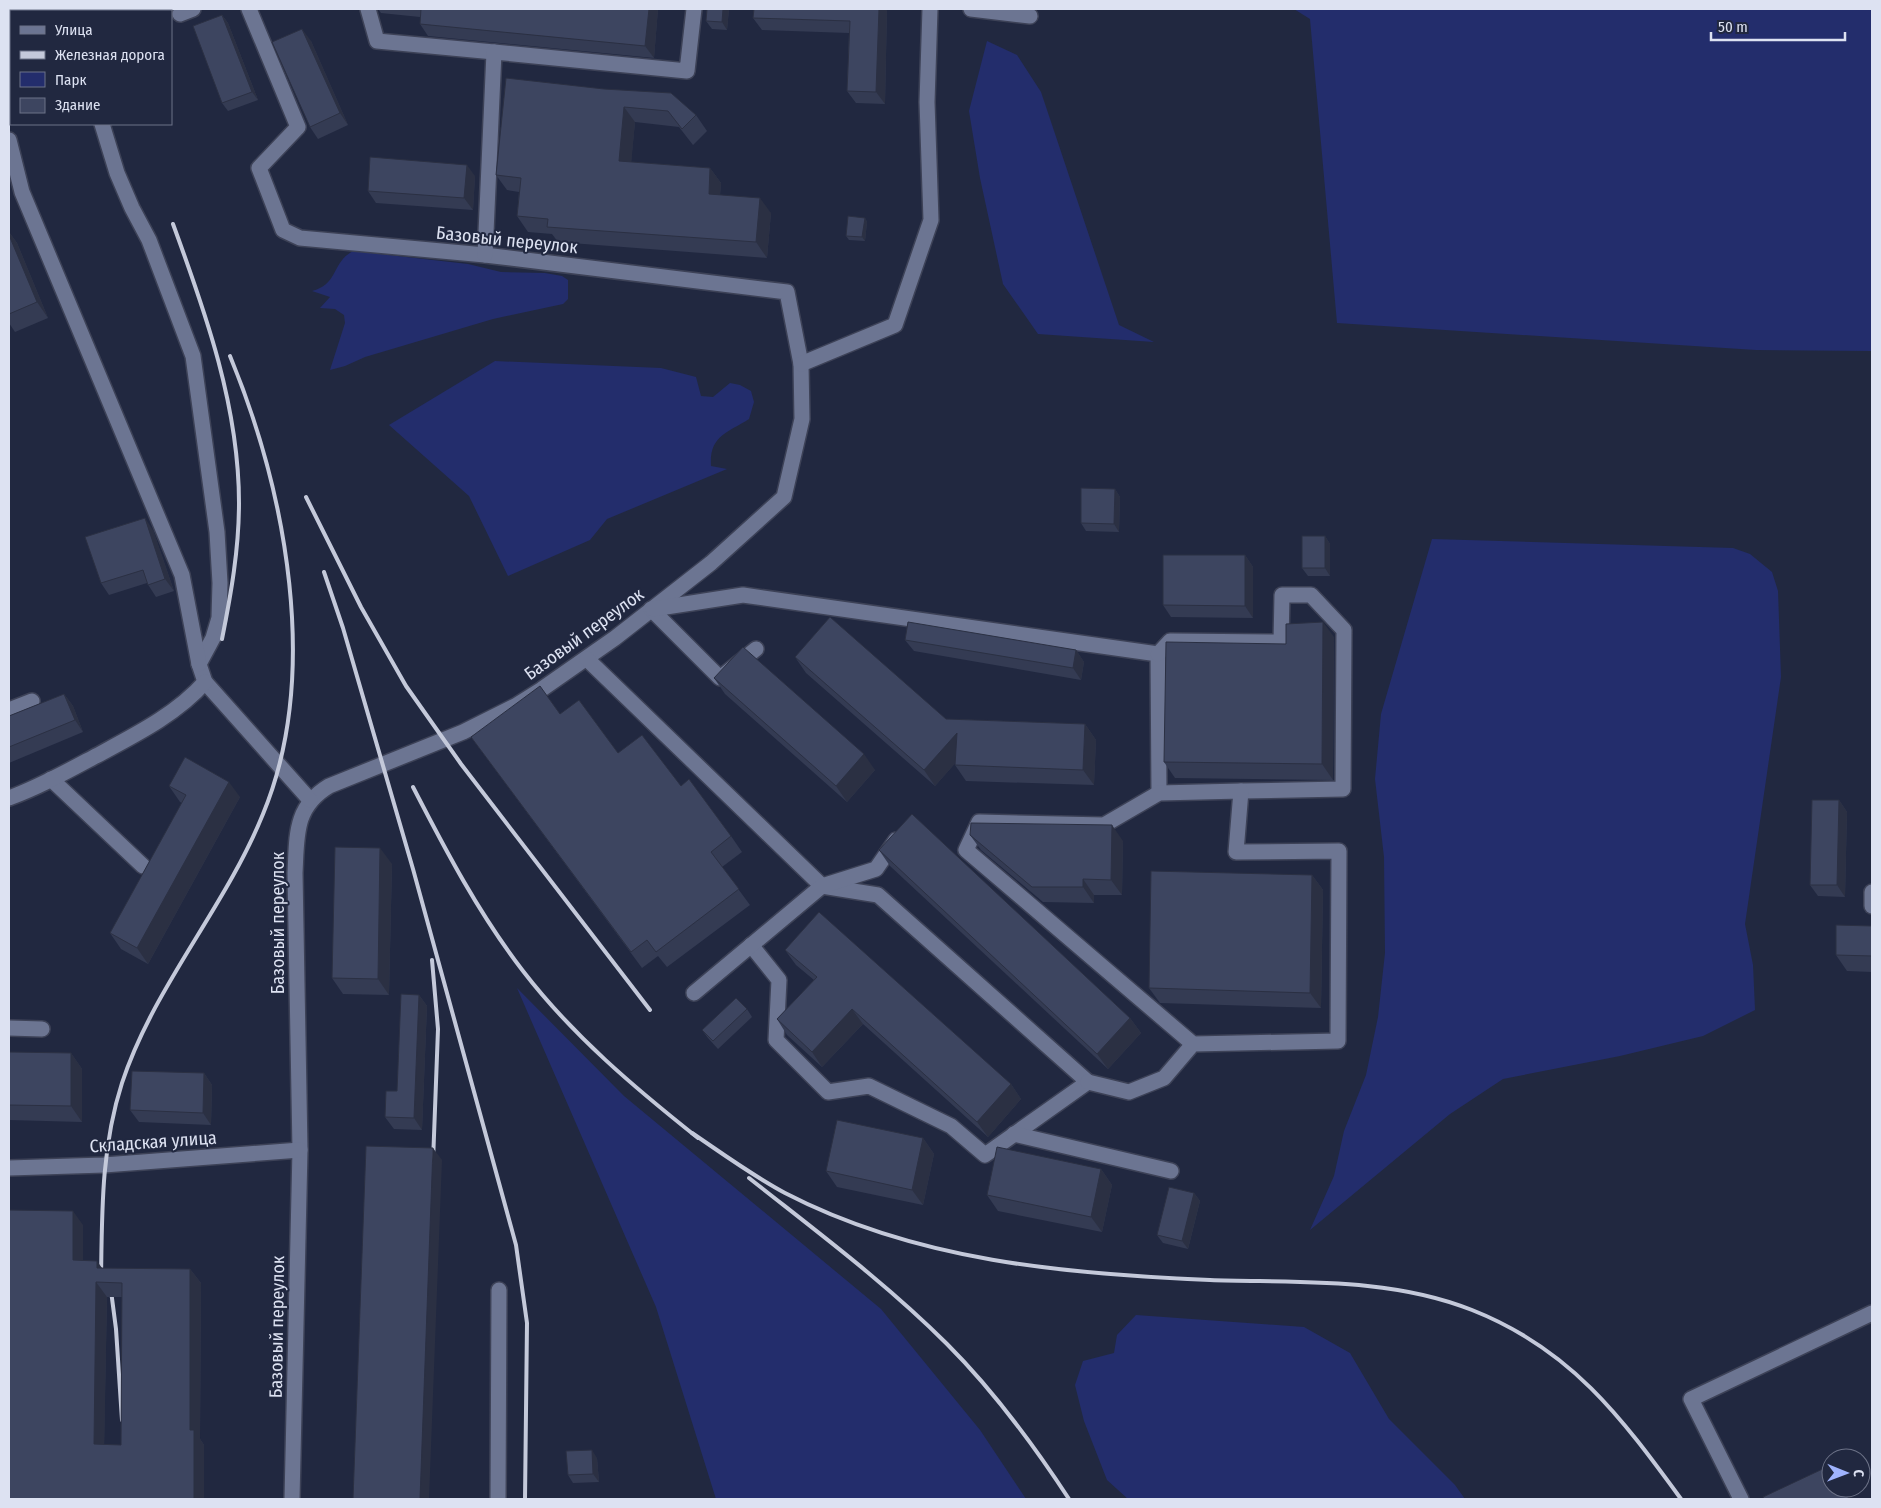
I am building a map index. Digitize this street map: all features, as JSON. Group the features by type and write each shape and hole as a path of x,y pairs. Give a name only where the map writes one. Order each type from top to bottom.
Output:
{"street":[{"name":"Базовый переулок","path":"249,9 298,127 259,168 278,221 283,230 290,235 300,238 485,255 787,292 802,364 802,419 784,496 711,563 587,659 515,706 401,758 329,786 310,800 303,811 299,829 295,873 300,1150 292,1499"},
{"path":"368,9 377,41 687,71 694,9"},
{"path":"802,364 895,325 931,220 927,102 930,9"},
{"path":"971,9 1030,16"},
{"path":"485,255 494,52"},
{"path":"102,125 117,172 132,208 149,240 193,356 217,532 220,583 218,618 212,638 199,664"},
{"path":"9,140 22,192 182,575 199,664 205,682 310,800"},
{"path":"652,609 743,595 1158,654"},
{"path":"1159,793 1158,654 1170,641 1281,642 1282,595 1311,595 1344,630 1343,789 1241,791 1159,793 1104,825 979,822 966,850 1193,1044 1338,1040 1339,851 1236,852 1241,791"},
{"path":"652,609 720,678 756,649"},
{"path":"587,659 822,886 878,895 1088,1082 1129,1092 1164,1078 1193,1044"},
{"path":"9,798 51,780 147,729 194,695 205,682"},
{"path":"9,710 32,700"},
{"path":"51,780 143,866"},
{"path":"694,993 822,886 876,869 906,826"},
{"path":"1872,892 1872,906"},
{"path":"751,945 779,980 776,1040 828,1092 869,1086 951,1126 985,1155 1088,1082"},
{"path":"9,1028 42,1029"},
{"path":"1014,1134 1171,1171"},
{"name":"Складская улица","path":"9,1168 104,1165 300,1150"},
{"path":"498,1499 500,1290"},
{"path":"1742,1499 1691,1399 1872,1313"}],"green space":[{"path":"1294,9 1872,9 1872,351 1756,350 1337,323 1310,19"},
{"path":"987,41 1017,55 1041,92 1119,325 1154,342 1038,334 1003,284 980,178 969,111"},
{"path":"353,251 468,264 501,272 545,273 562,276 568,280 568,299 563,304 493,319 365,357 330,370 345,323 344,315 335,309 320,308 330,297 312,291 321,288 327,283 341,261"},
{"path":"495,361 661,368 696,377 701,396 713,397 730,383 740,385 751,391 754,402 749,419 727,432 716,442 713,448 711,466 727,469 607,519 590,540 508,576 469,496 389,425"},
{"path":"1432,539 1733,548 1750,554 1772,572 1778,591 1781,677 1745,924 1753,965 1755,1010 1703,1036 1620,1056 1503,1079 1450,1114 1310,1230 1334,1176 1344,1131 1366,1075 1378,1017 1385,953 1384,857 1375,779 1381,714"},
{"path":"517,988 624,1096 881,1309 980,1430 1026,1499 716,1499 656,1307"},
{"path":"1136,1315 1304,1327 1350,1353 1389,1419 1455,1485 1465,1499 1128,1499 1107,1480 1084,1421 1075,1385 1083,1361 1114,1353 1117,1335"}],"building":[{"path":"421,9 649,9 645,46 420,24"},
{"path":"707,9 723,9 722,22 706,21"},
{"path":"754,9 879,9 876,92 847,91 850,21 753,18"},
{"path":"222,15 252,92 222,103 193,26"},
{"path":"302,29 340,113 310,127 272,42"},
{"path":"506,78 604,89 671,93 696,115 682,129 668,111 624,107 619,161 710,168 709,194 760,198 756,242 547,227 548,219 517,216 521,178 496,175"},
{"path":"370,157 467,165 464,198 368,191"},
{"path":"848,216 865,218 862,237 846,236"},
{"path":"9,235 37,302 9,314"},
{"path":"1081,488 1115,489 1114,524 1081,523"},
{"path":"145,518 165,579 148,585 143,570 101,583 85,537"},
{"path":"1302,536 1325,536 1325,568 1302,568"},
{"path":"1163,555 1245,555 1245,606 1163,605"},
{"path":"830,617 946,719 1085,724 1083,770 955,765 957,733 924,770 795,657"},
{"path":"908,622 1076,650 1073,668 905,640"},
{"path":"1323,622 1322,764 1164,762 1166,642 1286,644 1286,624"},
{"path":"743,647 864,754 836,786 714,678"},
{"path":"540,686 560,714 579,700 618,753 642,735 681,786 689,779 731,836 711,852 739,889 656,952 647,940 631,952 471,737"},
{"path":"64,694 75,720 9,747 9,716"},
{"path":"185,757 229,782 137,948 110,933 186,795 169,786"},
{"path":"1812,800 1839,800 1837,885 1810,885"},
{"path":"912,814 1130,1018 1097,1054 879,850"},
{"path":"971,823 1112,825 1111,880 1083,879 1083,887 1032,887 970,835"},
{"path":"335,847 380,848 378,979 332,978"},
{"path":"1151,871 1312,875 1310,993 1149,988"},
{"path":"819,912 1011,1084 977,1122 852,1009 812,1052 777,1019 817,977 785,950"},
{"path":"1836,925 1872,926 1872,956 1836,955"},
{"path":"401,994 419,995 414,1118 385,1117 386,1091 397,1091"},
{"path":"736,998 747,1009 713,1041 702,1030"},
{"path":"9,1052 71,1053 71,1106 9,1105"},
{"path":"132,1071 204,1073 203,1113 130,1110"},
{"path":"837,1120 923,1138 912,1190 826,1171"},
{"path":"366,1146 433,1148 420,1499 353,1499"},
{"path":"997,1147 1101,1169 1091,1217 987,1195"},
{"path":"1169,1187 1194,1193 1182,1241 1157,1235"},
{"path":"9,1210 73,1211 73,1260 97,1261 97,1268 190,1269 190,1430 194,1430 194,1499 9,1499","holes":["96,1282 122,1283 121,1445 94,1444"]},
{"path":"592,1450 593,1474 568,1475 566,1451"},
{"path":"1821,1470 1821,1498 1849,1499 1764,1499 1763,1497"}],"railway":[{"path":"173,224 197,292 218,361 227,396 238,467 238,537 222,639"},
{"path":"101,1281 106,1156 115,1107 122,1083 152,1013 229,882 263,814 281,760 290,703 293,643 289,584 280,524 267,465 250,409 230,356"},
{"path":"306,497 361,607 406,686 461,764 650,1010"},
{"path":"324,572 343,628 413,869 516,1245 527,1323 525,1499"},
{"path":"413,787 478,905 507,949 542,995 606,1060 698,1138"},
{"path":"432,960 438,1029 433,1162"},
{"path":"692,1133 785,1193 835,1216 886,1234 939,1249 992,1260 1046,1268 1101,1273 1210,1280 1309,1282 1376,1287 1441,1299 1472,1310 1507,1326 1538,1344 1566,1365 1615,1413 1681,1499"},
{"path":"749,1178 875,1279 947,1344 981,1380 1012,1418 1069,1499"},
{"path":"110,1283 116,1329 122,1420"}]}
